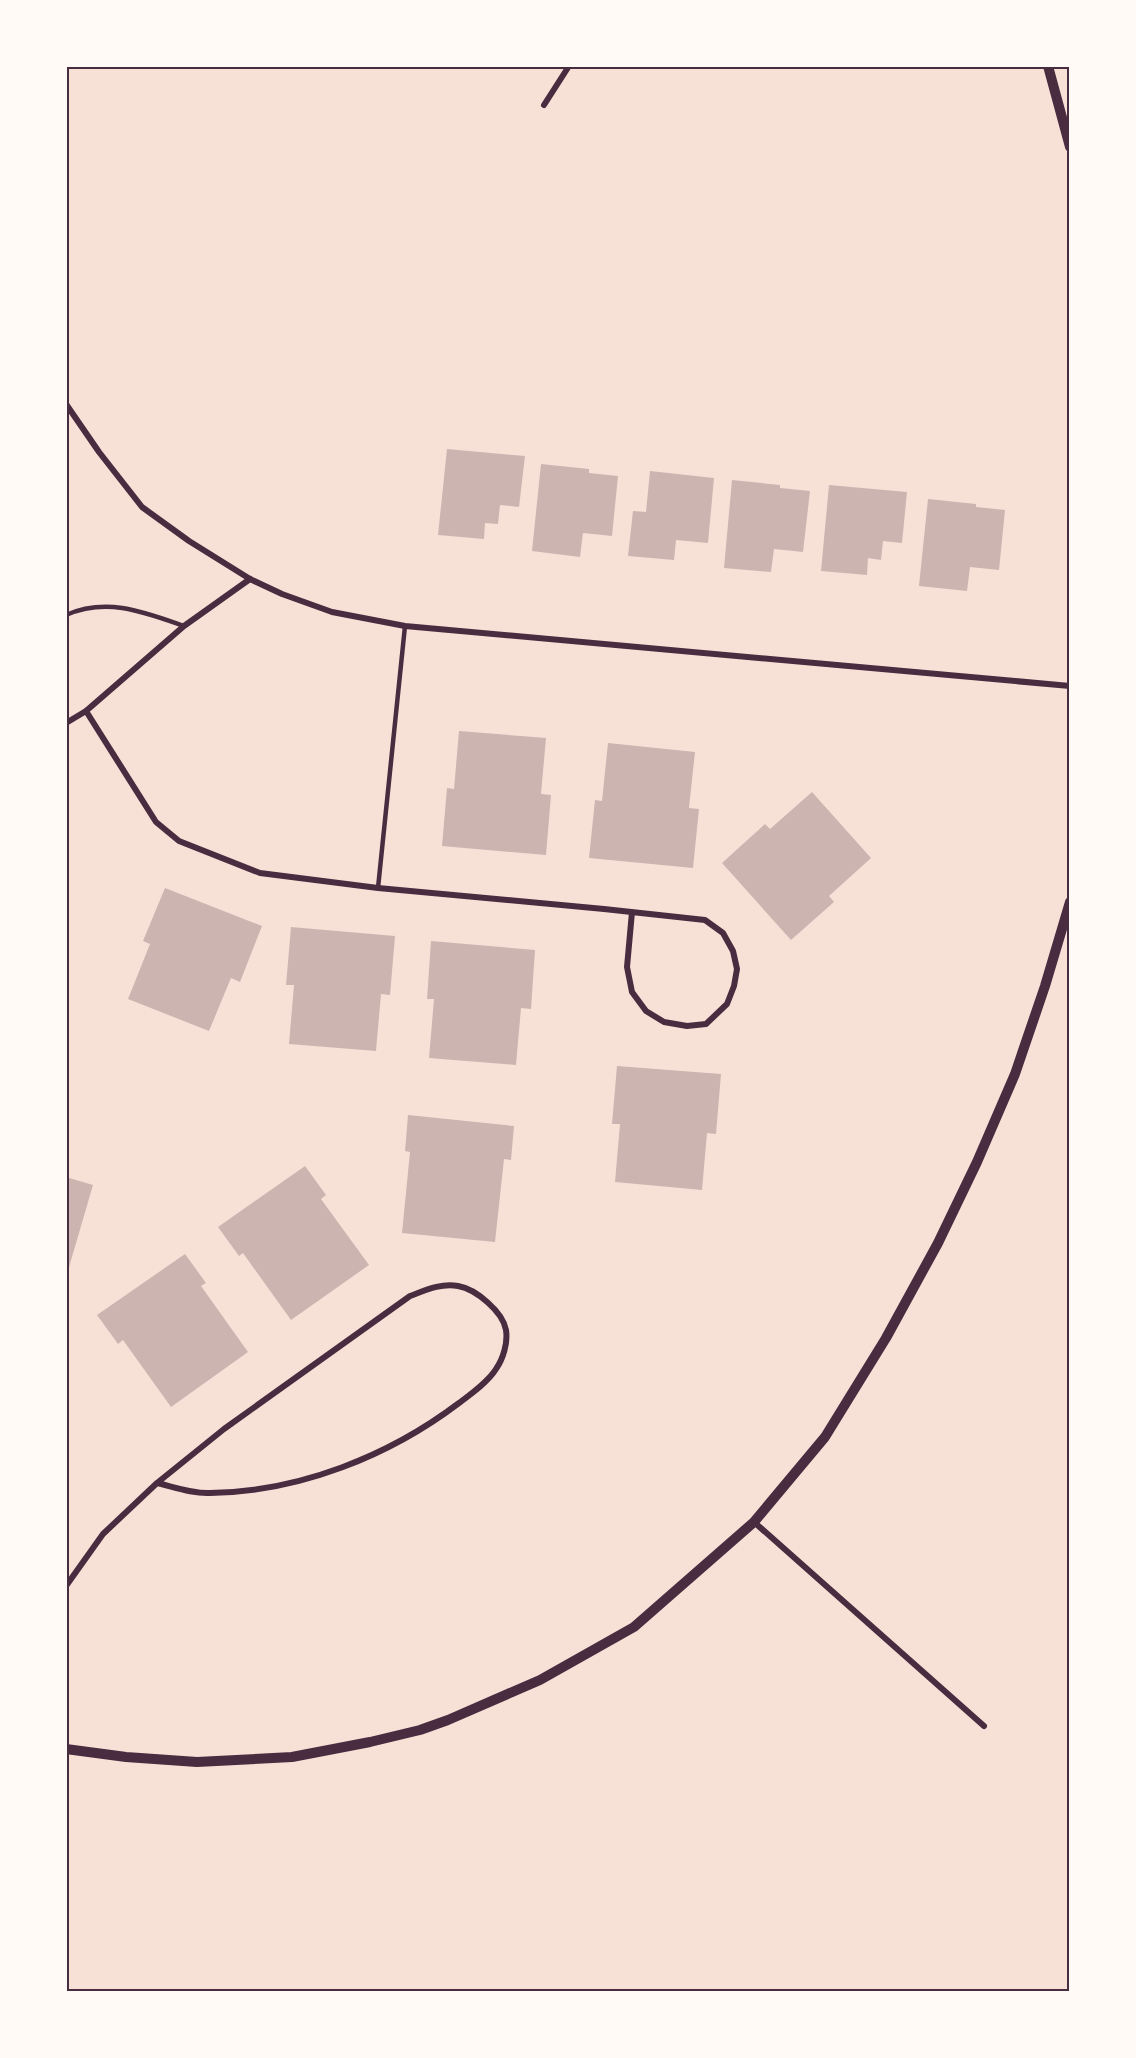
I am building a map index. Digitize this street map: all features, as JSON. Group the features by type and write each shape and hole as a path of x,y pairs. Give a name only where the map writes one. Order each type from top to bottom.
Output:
{"street":[{"path":"544,105 569,66"},
{"path":"1048,66 1070,147"},
{"path":"66,404 99,452 142,507 189,542 250,579 282,594 332,612 405,626 1070,686"},
{"path":"66,723 86,711 184,626 250,579"},
{"path":"86,711 156,822 178,841 260,873 378,888 632,912 705,920 723,933 733,951 737,969 727,1004 706,1024 687,1026 664,1022 646,1011 632,992 627,967 632,912"},
{"path":"66,1749 126,1757 209,1762 292,1757 370,1742 420,1730 448,1720 540,1680 634,1627 754,1522 825,1437 886,1338 938,1243 977,1162 1015,1074 1070,902"},
{"path":"66,1586 103,1534 157,1483 224,1429 410,1296 436,1286 458,1286 479,1294 495,1311 506,1329 505,1350 495,1371 468,1397 430,1425 376,1454 315,1476 255,1490 208,1494 157,1483"},
{"path":"754,1522 984,1726"}],"lane":[{"path":"66,615 80,609 120,606 139,610 184,626"},
{"path":"378,888 405,626"}],"building":[{"path":"447,449 525,456 519,507 500,505 498,524 485,523 484,539 438,535"},
{"path":"541,464 589,469 589,473 618,476 612,536 583,533 580,557 532,551"},
{"path":"650,471 714,478 708,543 676,540 674,560 628,556 633,511 646,512"},
{"path":"732,480 810,491 803,552 774,549 771,572 724,568"},
{"path":"829,485 907,492 902,543 883,541 881,560 868,558 867,575 821,571"},
{"path":"928,499 976,504 976,507 1005,510 999,570 970,567 967,591 919,586"},
{"path":"459,731 546,738 541,794 551,795 546,855 442,846 447,788 454,789"},
{"path":"608,743 695,752 689,808 699,809 693,868 589,858 595,800 602,801"},
{"path":"812,792 871,858 829,896 834,902 791,940 722,863 765,824 770,829"},
{"path":"165,888 262,926 240,982 231,978 209,1031 128,999 150,944 143,941"},
{"path":"291,927 395,936 390,995 381,994 376,1051 289,1044 294,985 286,985"},
{"path":"431,941 535,950 531,1009 521,1008 516,1065 429,1058 434,999 427,999"},
{"path":"617,1066 721,1074 716,1134 707,1133 702,1190 615,1182 620,1124 612,1124"},
{"path":"408,1115 514,1126 511,1160 504,1159 495,1242 402,1233 410,1152 405,1151"},
{"path":"305,1166 326,1195 321,1199 369,1265 291,1320 243,1253 239,1256 218,1227"},
{"path":"66,1177 93,1185 67,1274 66,1274"},
{"path":"185,1254 206,1283 201,1286 248,1352 171,1407 123,1340 118,1344 97,1315"}]}
